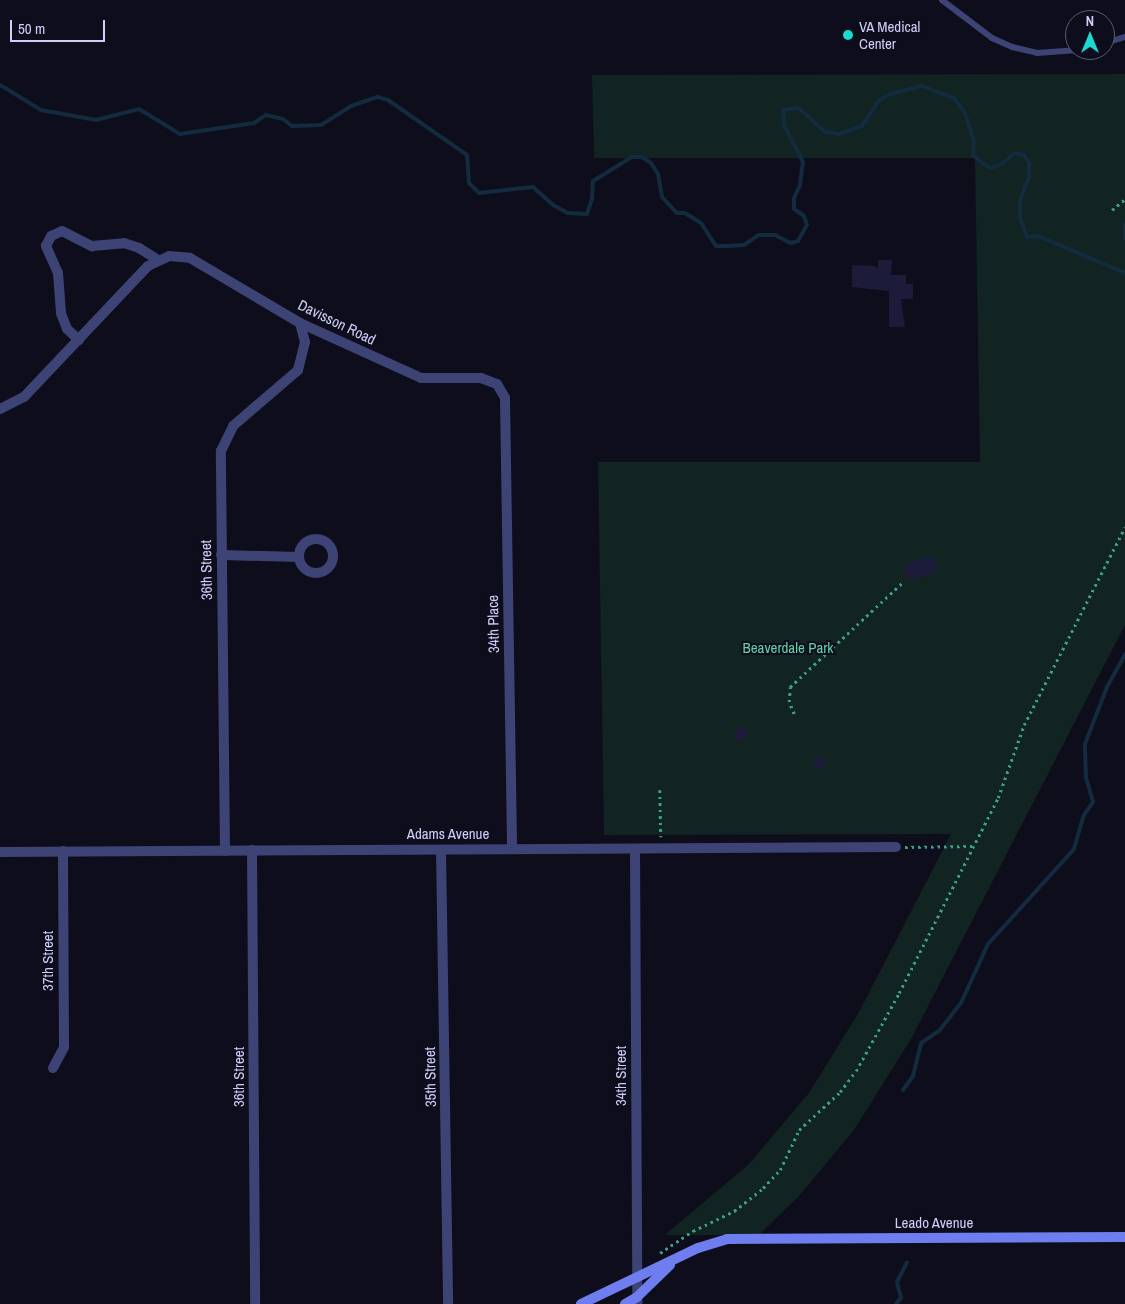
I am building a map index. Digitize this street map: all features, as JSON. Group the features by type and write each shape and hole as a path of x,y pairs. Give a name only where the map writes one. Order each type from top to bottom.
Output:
{"street":[{"path":"0,409 24,397 158,260 139,248 124,243 92,246 62,231 51,236 46,246 58,273 61,313 67,329 79,340"},
{"name":"Davisson Road","path":"158,260 169,256 190,258 300,323 421,378 491,380 497,384 505,398"},
{"name":"36th Street","path":"225,851 221,451 233,426 298,370 305,342 300,323"},
{"name":"34th Place","path":"505,398 512,849"},
{"path":"221,555 299,557"},
{"name":"Adams Avenue","path":"0,852 896,847"},
{"name":"34th Street","path":"635,849 637,1301"},
{"name":"36th Street","path":"252,850 256,1304"},
{"name":"35th Street","path":"442,850 448,1304"},
{"name":"37th Street","path":"53,1068 64,1047 63,851"},
{"name":"Leado Avenue","path":"673,1262 698,1248 728,1239 1125,1237"},
{"path":"581,1304 673,1262"},
{"path":"625,1304 637,1301 673,1262"}],"lane":[{"path":"942,0 992,38 1012,48 1037,53 1065,51"}],"path":[{"path":"1112,210 1125,199"},
{"path":"660,1253 693,1231 734,1212 780,1170 799,1130 840,1092 856,1071 974,846 1010,771 1024,725 1125,527"},
{"path":"794,714 789,702 790,687 904,581"},
{"path":"660,790 661,848"},
{"path":"896,847 974,846"}],"green space":[{"name":"Beaverdale Park","path":"1125,74 1125,625 911,1039 854,1130 799,1196 759,1235 665,1235 749,1164 809,1093 859,1012 951,834 604,835 598,462 980,462 975,158 594,158 592,75"}],"building":[{"path":"878,260 892,260 891,275 906,275 906,284 913,284 913,299 901,299 905,327 889,327 889,291 852,287 852,265 875,266 878,269"},
{"path":"926,557 934,558 937,567 932,574 914,579 906,577 904,570 909,563"},
{"path":"740,726 749,732 741,743 732,736"},
{"path":"820,756 827,764 818,771 812,762"}],"waterway":[{"path":"0,85 41,110 96,120 139,109 180,134 254,123 266,115 283,119 292,126 321,125 351,106 377,97 388,100 467,155 469,183 479,193 533,187 553,205 568,213 587,214 592,199 593,181 632,157 642,157 651,163 658,174 662,197 677,213 685,213 701,223 716,246 744,245 759,235 775,235 791,243 798,241 807,225 804,216 794,209 794,198 800,185 803,162 784,125 783,110 798,108 826,132 839,134 862,126 878,101 890,94 922,86 954,98 965,113 974,141 973,155 982,163 990,168 1000,165 1015,153 1024,155 1029,163 1029,177 1020,200 1020,217 1027,237 1038,236 1125,273"},
{"path":"1125,224 1125,238"},
{"path":"903,1090 913,1076 921,1043 939,1031 961,1003 988,944 1074,849 1084,815 1093,802 1086,777 1085,744 1107,687 1125,654"},
{"path":"896,1304 901,1298 897,1282 907,1262"}],"place":[{"name":"VA Medical Center","path":"848,35"}]}
